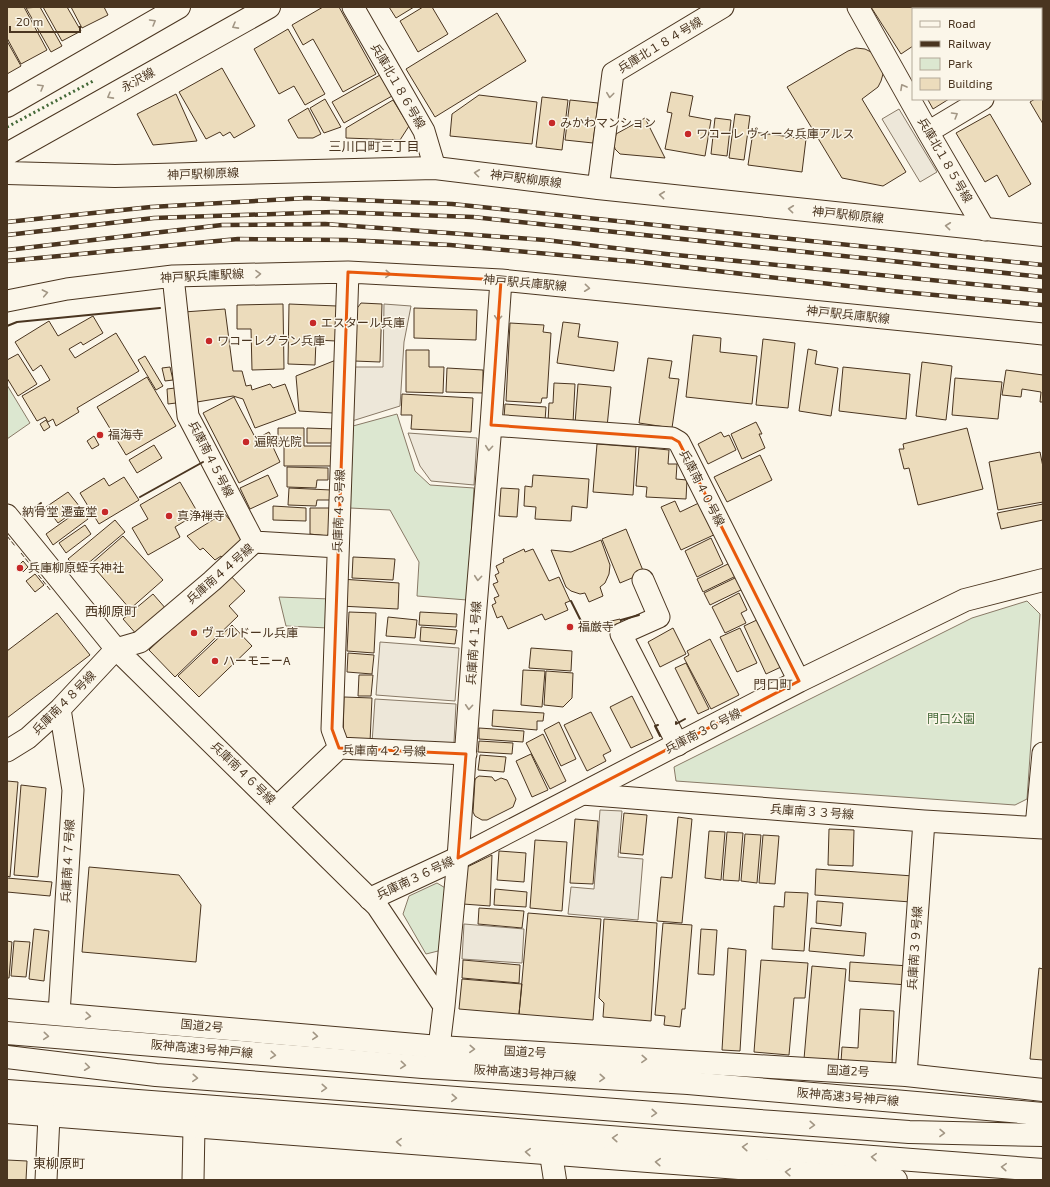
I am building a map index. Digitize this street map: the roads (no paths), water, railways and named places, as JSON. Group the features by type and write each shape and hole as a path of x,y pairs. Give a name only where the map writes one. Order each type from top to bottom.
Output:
{"main road":[{"path":"7,106 179,7"},
{"name":"永沢線","path":"7,154 269,7"},
{"name":"神戸駅柳原線","path":"7,173 115,176 435,168 598,188 1043,235"},
{"name":"兵庫南３６号線","path":"370,899 458,858 799,681 965,600 1043,580"},
{"name":"国道2号","path":"7,1010 439,1047 906,1075 1043,1090"},
{"name":"阪神高速3号神戸線","path":"7,1033 423,1067 688,1083 1043,1114"},
{"path":"7,1057 156,1075 909,1132 1043,1135"},
{"path":"7,1085 75,1096"},
{"path":"7,1091 1043,1170"},
{"path":"7,1112 896,1180"},
{"path":"551,1154 555,1180"}],"street":[{"name":"兵庫北１８６号線","path":"353,7 424,130 435,168"},
{"name":"兵庫北１８４号線","path":"598,188 613,73 723,7"},
{"name":"兵庫北１８５号線","path":"858,7 928,132 986,230"},
{"path":"928,132 981,100"},
{"name":"神戸駅兵庫駅線","path":"7,301 67,289 173,276 348,272 501,280 1043,334"},
{"name":"兵庫南４３号線","path":"339,748 332,729 348,272"},
{"name":"兵庫南４５号線","path":"173,276 188,416 254,542"},
{"name":"兵庫南４１号線","path":"444,1006 458,858 501,280"},
{"name":"兵庫南４０号線","path":"491,425 672,438 679,442 799,681"},
{"name":"兵庫南４６号線","path":"7,515 116,649 377,906 444,1006"},
{"name":"兵庫南４４号線","path":"116,649 140,642 212,581 254,542 338,547"},
{"path":"643,580 659,617 621,634 678,745"},
{"name":"兵庫南４８号線","path":"7,751 28,738 60,709 116,649"},
{"name":"兵庫南４７号線","path":"59,1014 73,790 60,709"},
{"name":"兵庫南４２号線","path":"277,807 339,748 466,754"},
{"path":"1040,828 1043,753"},
{"name":"兵庫南３３号線","path":"582,794 1040,828"},
{"name":"兵庫南３９号線","path":"906,1075 924,820"},
{"path":"439,1047 444,1006"},
{"path":"46,1180 49,1116"},
{"path":"193,1180 194,1127"}],"railway":[{"path":"7,222 151,207 307,198 452,204 1043,265"},
{"path":"7,235 154,218 333,212 473,217 1043,277"},
{"path":"7,250 222,225 325,224 545,240 666,254 1043,291"},
{"path":"7,261 238,239 346,240 450,245 638,262 892,291 1043,305"}],"place":[{"name":"みかわマンション","path":"552,123"},
{"name":"ワコーレ ヴィータ兵庫アルス","path":"688,134"},
{"name":"エスタール兵庫","path":"313,323"},
{"name":"ワコーレグラン兵庫","path":"209,341"},
{"name":"福海寺","path":"100,435"},
{"name":"遍照光院","path":"246,442"},
{"name":"納骨堂 遷壷堂","path":"105,512"},
{"name":"真浄禅寺","path":"169,516"},
{"name":"兵庫柳原蛭子神社","path":"20,568"},
{"name":"福厳寺","path":"570,627"},
{"name":"ヴェルドール兵庫","path":"194,633"},
{"name":"ハーモニーA","path":"215,661"}],"district":[{"name":"三川口町三丁目","path":"374,146"},
{"name":"西柳原町","path":"111,611"},
{"name":"門口町","path":"773,684"},
{"name":"東柳原町","path":"59,1163"}],"park label":[{"name":"門口公園","path":"951,719"}]}
